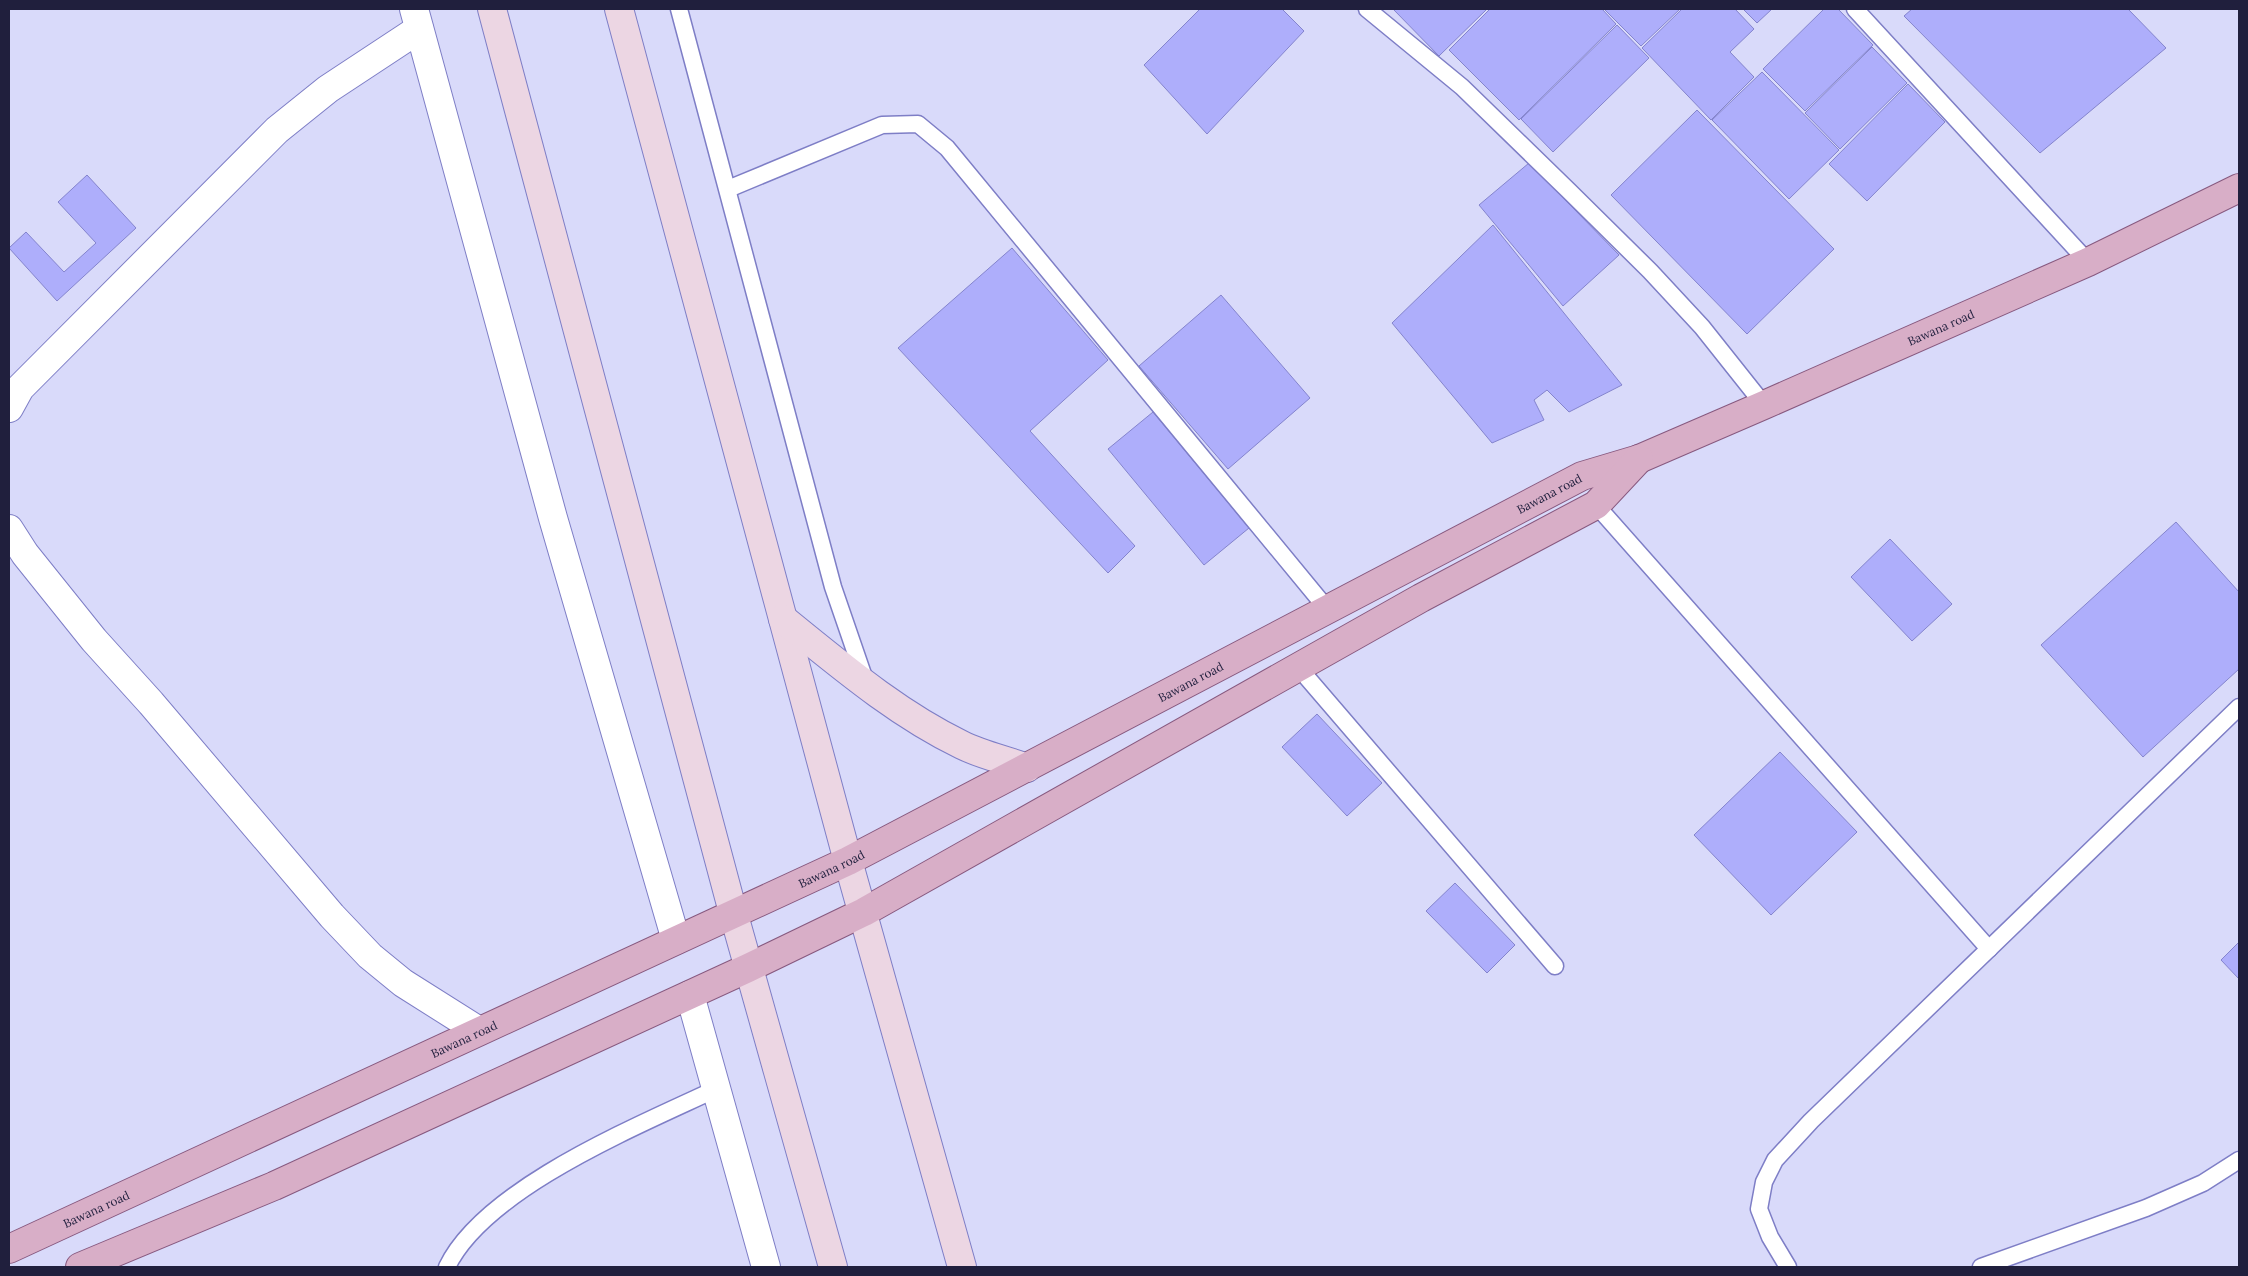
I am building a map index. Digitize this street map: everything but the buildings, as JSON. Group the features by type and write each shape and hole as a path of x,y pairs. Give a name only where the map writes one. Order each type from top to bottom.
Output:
{"main road":[{"name":"Bawana road","path":"9,1249 848,861 1582,476 1639,459 1764,405 2088,262 2239,188"},
{"name":"Bawana road","path":"80,1267 274,1186 690,995 864,912 1298,667 1596,505 1639,459"}],"street":[{"path":"492,9 733,913 833,1267"},
{"path":"619,9 848,861 864,912 962,1267"},
{"path":"9,408 20,388 277,130 417,19 553,518 676,940"},
{"path":"9,528 25,554 94,640 151,703 332,916 370,956 402,983 479,1031"},
{"path":"783,619 868,687 932,728 963,746 1027,768"},
{"path":"690,995 766,1267"}],"lane":[{"path":"679,9 834,587 868,687"},
{"path":"1367,9 1462,87 1575,196 1650,271 1702,327 1764,405"},
{"path":"1855,9 2088,262"},
{"path":"728,189 882,125 918,124 947,148 1328,610"},
{"path":"1596,505 1989,949"},
{"path":"1298,667 1555,966"},
{"path":"1788,1267 1770,1237 1759,1209 1764,1182 1774,1160 1811,1121 2239,707"},
{"path":"447,1267 472,1230 503,1203 614,1137 716,1089"},
{"path":"1981,1267 2146,1208 2203,1182 2239,1160"}]}
